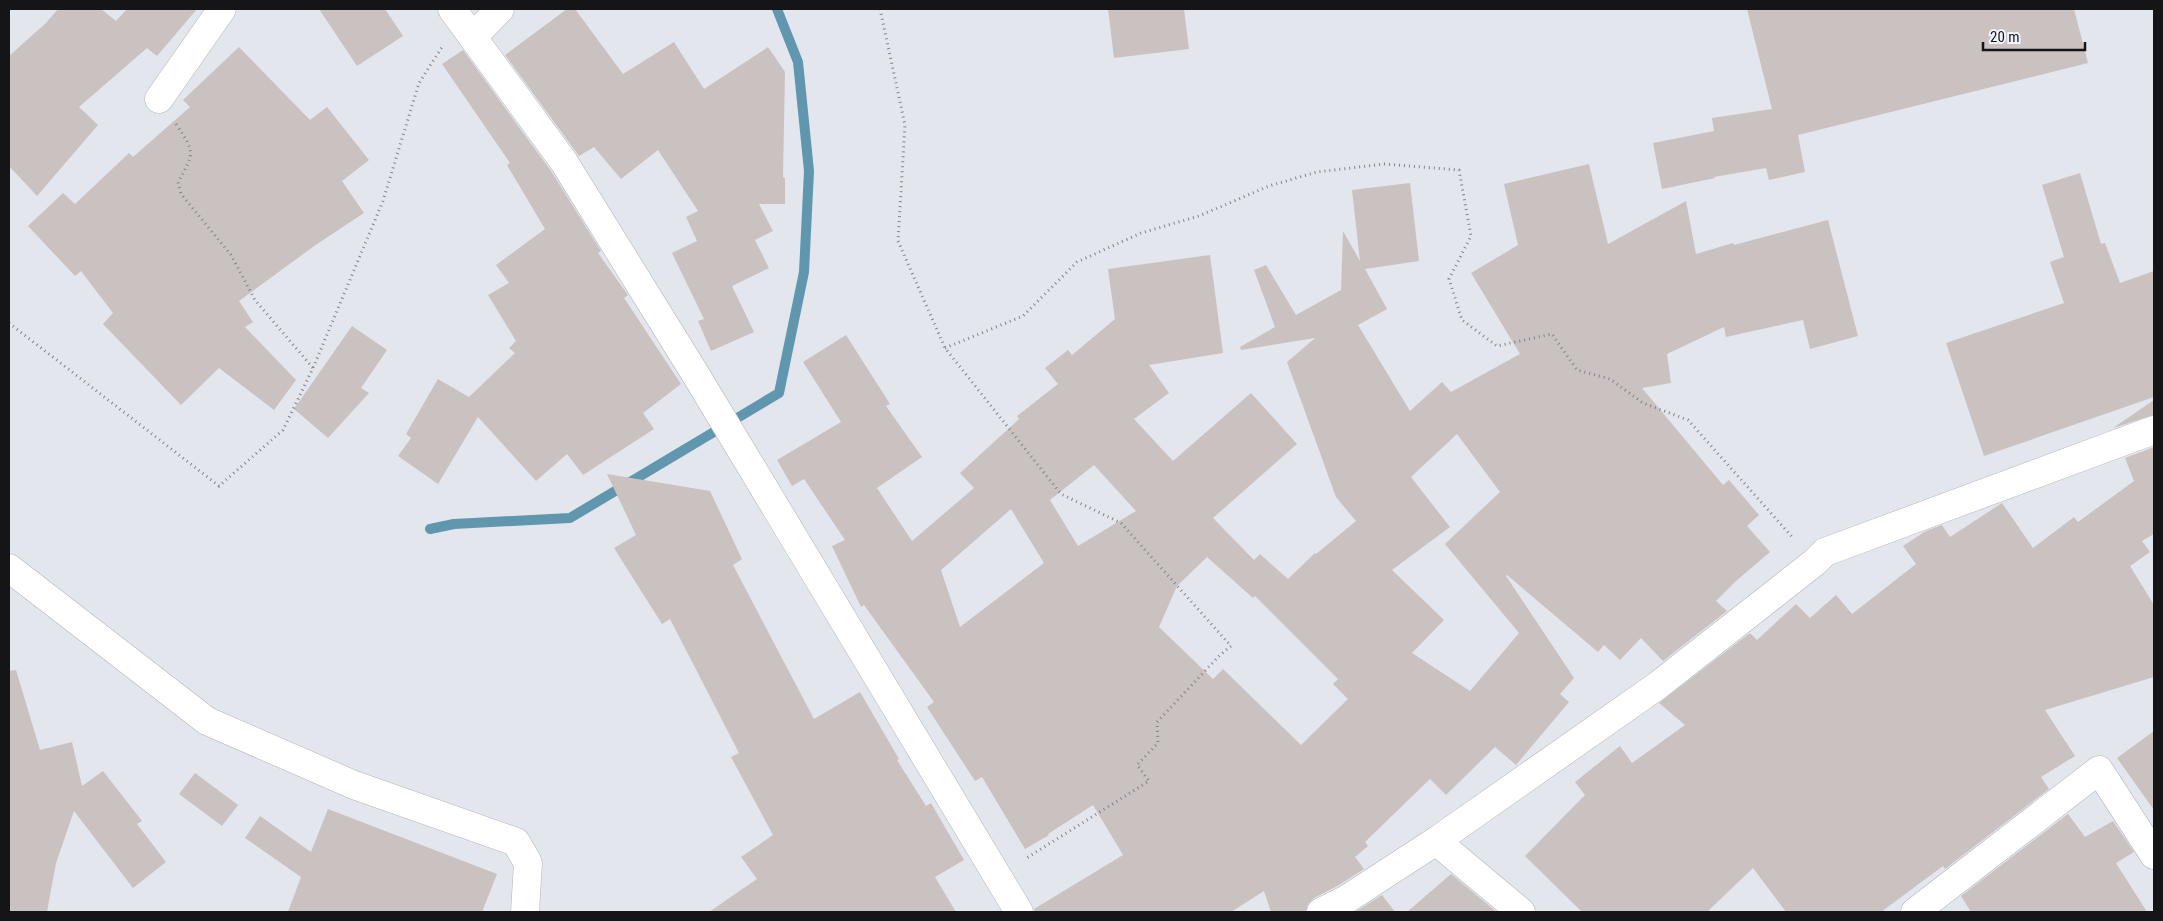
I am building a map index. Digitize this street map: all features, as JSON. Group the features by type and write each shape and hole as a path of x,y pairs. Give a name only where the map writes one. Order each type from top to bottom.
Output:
{"street":[{"path":"159,99 222,9"},
{"path":"500,9 462,21 564,162 699,380 1019,912"},
{"path":"1321,912 1347,899 1436,841 1657,686 1815,562 1825,552 2154,430"},
{"path":"9,568 207,721 354,785 516,842 528,863 525,912"},
{"path":"1915,912 2099,770 2154,855"},
{"path":"1436,841 1521,912"}],"path":[{"path":"880,9 905,125 898,242 945,348 1062,494 1121,523 1231,646 1220,655 1158,722 1158,743 1137,765 1149,781 997,876"},
{"path":"9,323 219,486 283,430 313,368 383,201 419,83 462,21"},
{"path":"159,99 191,147 190,160 178,182 181,194 231,255 255,300 313,368"},
{"path":"945,348 1023,316 1077,262 1141,233 1199,216 1269,186 1317,172 1384,164 1459,170 1470,236 1449,278 1462,320 1497,346 1552,334 1577,370 1610,379 1643,403 1688,420 1815,562"}],"building":[{"path":"58,9 101,9 116,21 127,9 197,9 157,56 147,48 79,107 98,125 37,196 9,166 9,56 46,23"},
{"path":"319,9 385,9 403,36 357,66"},
{"path":"567,9 575,9 623,74 674,42 704,89 768,47 785,72 783,177 785,178 785,204 759,204 773,231 755,240 769,268 732,286 754,332 711,351 698,321 704,319 672,253 697,241 686,217 698,211 658,150 621,179 594,147 579,156 505,55"},
{"path":"1108,9 1184,9 1189,49 1114,58"},
{"path":"1747,9 2074,9 2088,63 1798,135 1805,172 1769,180 1766,168 1662,189 1653,143 1714,131 1712,118 1772,109"},
{"path":"239,47 310,120 327,107 369,160 342,181 364,213 317,244 239,301 253,322 245,327 296,380 274,410 219,368 181,405 103,324 113,313 81,271 75,276 28,226 63,193 75,204 129,153 133,157 190,107 183,100"},
{"path":"463,50 551,171 601,251 598,253 628,295 624,298 681,384 643,413 654,429 583,475 567,454 536,481 478,417 438,484 398,456 411,438 406,434 438,379 469,397 515,353 509,348 516,341 488,295 509,283 496,265 545,229 507,165 510,163 442,64"},
{"path":"1589,164 1608,244 1686,201 1696,254 1828,220 1858,336 1810,349 1803,320 1726,337 1724,327 1667,354 1671,383 1642,388 1723,485 1729,480 1759,515 1747,526 1770,552 1716,601 1727,611 1663,661 1641,638 1620,660 1604,645 1598,652 1507,575 1574,678 1560,694 1569,702 1516,765 1495,747 1446,795 1430,779 1365,842 1368,846 1355,857 1364,869 1314,898 1308,904 1306,912 1271,912 1264,891 1231,912 1035,912 1034,909 1123,855 1093,805 1025,849 982,777 975,781 927,707 934,702 864,605 861,607 832,546 845,540 804,479 792,486 777,460 841,422 803,362 846,335 890,404 886,406 922,457 877,488 912,541 974,488 960,473 1019,419 1017,416 1058,384 1045,368 1068,350 1072,355 1115,319 1108,269 1210,255 1223,353 1149,365 1169,393 1134,419 1173,461 1251,393 1297,444 1213,518 1254,560 1260,554 1288,579 1315,553 1356,521 1336,497 1287,362 1315,338 1241,350 1240,347 1275,327 1254,270 1266,265 1296,315 1341,290 1343,231 1360,261 1352,190 1410,183 1419,261 1365,269 1387,309 1358,325 1410,411 1442,382 1451,392 1520,354 1471,273 1518,245 1504,184","holes":["1457,434 1500,492 1445,544 1519,633 1470,691 1412,653 1444,620 1392,570 1450,527 1411,477","1094,465 1136,511 1078,546 1050,500","1011,509 1044,563 960,627 941,570","1207,557 1253,598 1255,596 1338,679 1333,684 1348,699 1301,745 1223,669 1213,679 1159,627 1177,586"]},
{"path":"2080,173 2101,244 2105,243 2120,283 2154,271 2154,397 1984,456 1946,343 2064,303 2050,262 2064,257 2042,185"},
{"path":"352,326 387,350 361,388 369,393 328,438 294,409"},
{"path":"2154,400 2154,415 2113,428"},
{"path":"2154,447 2154,534 2142,541 2150,552 2130,566 2154,605 2154,677 2045,710 2075,756 2041,777 2049,789 1945,869 1943,866 1881,912 1786,912 1753,868 1707,912 1582,912 1525,856 1585,795 1575,782 1620,746 1632,763 1685,725 1659,703 1750,633 1757,640 1796,604 1810,618 1836,595 1852,614 1916,564 1903,546 1926,531 1942,525 1950,537 2002,503 2033,548 2074,517 2078,522 2134,481 2125,458"},
{"path":"607,474 710,491 742,559 733,565 814,719 860,692 899,759 897,760 926,806 931,803 964,860 935,877 956,912 709,912 757,879 741,857 773,835 731,757 739,753 670,619 662,624 614,548 636,535"},
{"path":"16,670 40,750 72,742 82,786 103,771 142,821 137,824 166,862 133,888 74,811 56,863 47,912 9,912 9,671"},
{"path":"2154,731 2154,810 2117,758"},
{"path":"195,773 238,805 222,826 179,794"},
{"path":"328,809 497,874 482,912 288,912 301,877 245,838 260,816 311,852"},
{"path":"2068,814 2085,837 2113,821 2134,852 2116,863 2147,912 1971,912 1961,896"},
{"path":"1451,874 1493,909 1496,912 1407,912"},
{"path":"1382,895 1395,912 1355,912"}],"waterway":[{"path":"430,529 454,524 570,518 779,393 804,272 809,171 798,62 777,9"}]}
